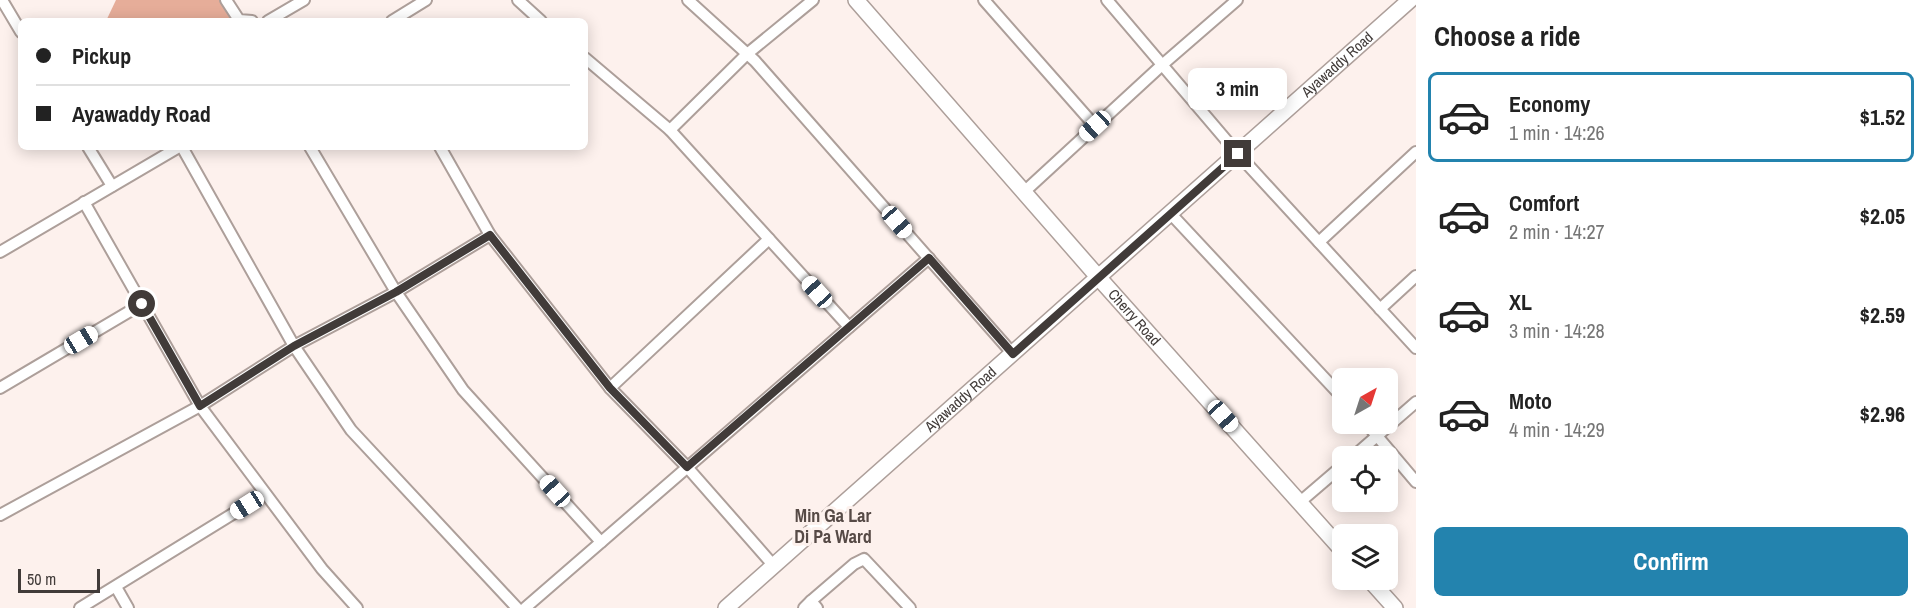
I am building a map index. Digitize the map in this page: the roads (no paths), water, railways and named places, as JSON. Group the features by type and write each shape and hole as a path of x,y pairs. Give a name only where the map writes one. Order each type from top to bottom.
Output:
{"street":[{"path":"2,0 18,27"},
{"path":"226,0 238,18"},
{"path":"273,18 304,0"},
{"path":"403,0 409,10"},
{"path":"397,18 426,0"},
{"path":"518,0 538,18"},
{"path":"688,0 747,54 1013,354"},
{"path":"670,130 747,54 813,0"},
{"name":"Cherry Road","path":"856,0 1099,278 1332,539"},
{"path":"984,0 1095,126"},
{"path":"1107,0 1238,154 1416,348"},
{"path":"1024,192 1162,65 1237,0"},
{"name":"Ayawaddy Road","path":"726,608 1410,0"},
{"path":"588,61 670,130 849,327"},
{"path":"90,150 112,186"},
{"path":"0,252 175,150"},
{"path":"182,150 294,346 351,430 517,608"},
{"path":"312,150 396,292 463,390 601,542"},
{"path":"442,150 490,235 610,388 687,467 774,566"},
{"path":"1319,242 1416,152"},
{"path":"84,202 200,406 322,569 357,608"},
{"path":"1171,214 1332,387"},
{"path":"0,515 200,406 294,346 396,292 490,235"},
{"path":"610,388 769,239"},
{"path":"525,608 929,258"},
{"path":"1380,309 1416,276"},
{"path":"0,388 142,304"},
{"path":"1365,446 1416,402"},
{"path":"1378,435 1416,482"},
{"path":"1300,502 1332,475"},
{"path":"80,608 266,494"},
{"path":"810,606 854,564 864,559 910,608"},
{"path":"116,587 128,608"},
{"path":"1379,590 1395,608"}],"district":[{"name":"Min Ga Lar Di Pa Ward","path":"833,526"}]}
